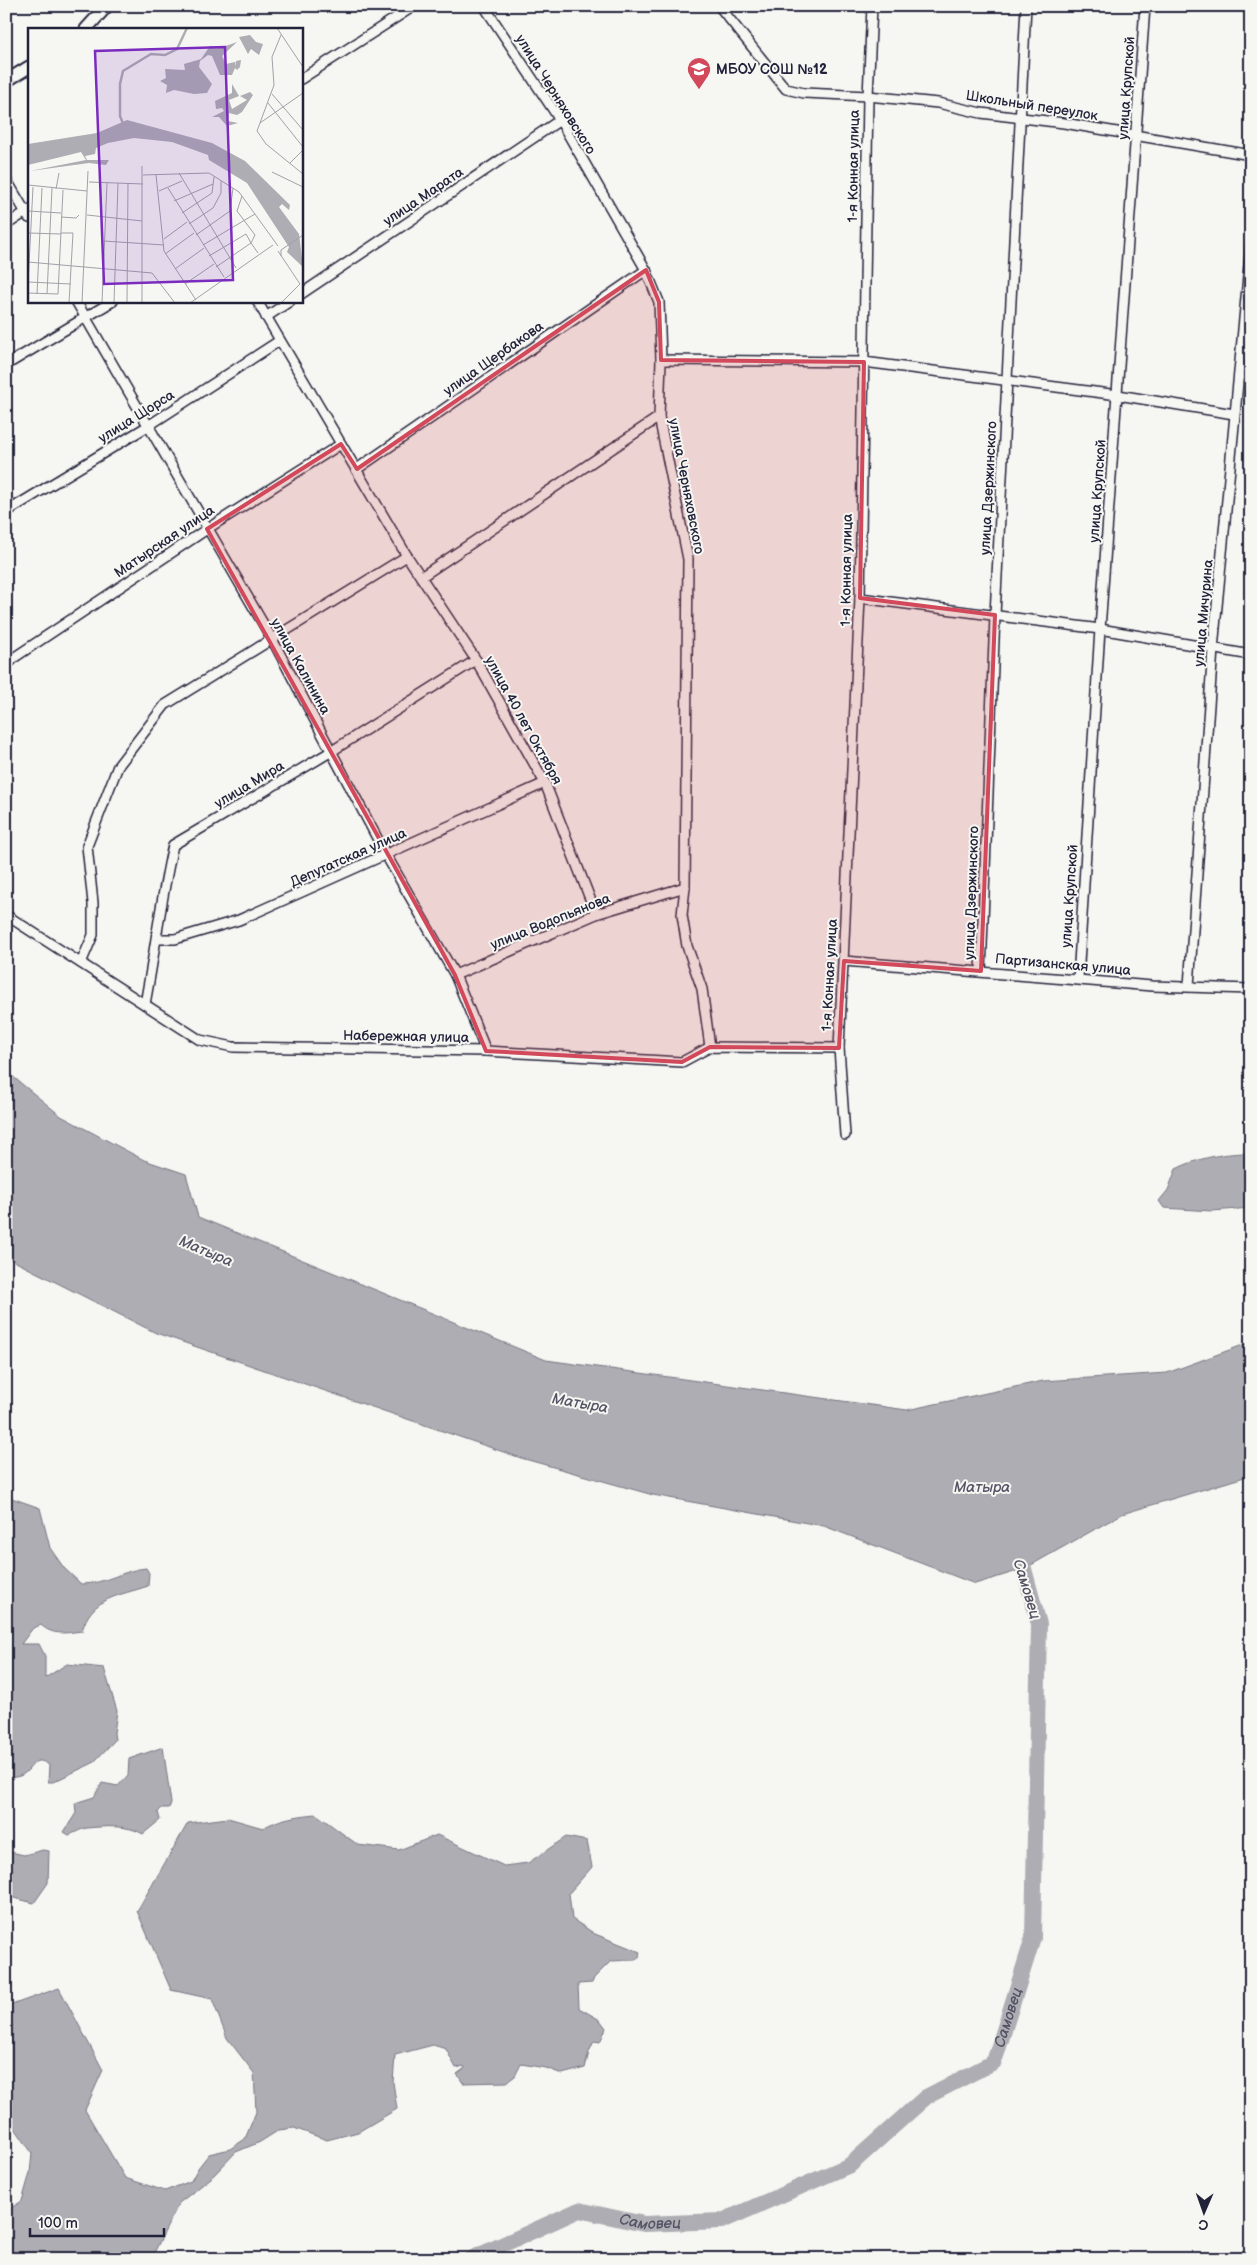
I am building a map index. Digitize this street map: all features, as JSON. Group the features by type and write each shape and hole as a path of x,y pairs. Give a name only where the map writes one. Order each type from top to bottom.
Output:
{"main road":[{"path":"88,28 108,6"},
{"path":"6,81 28,68"}],"street":[{"path":"302,78 414,6"},
{"name":"улица Черняховского","path":"484,6 560,120 646,270 659,302 661,360 659,416 688,558 685,887 682,915 687,946 702,989 710,1047"},
{"name":"Школьный переулок","path":"719,6 786,89 804,93 868,96 938,103 981,113 1136,135 1251,154"},
{"name":"1-я Конная улица","path":"845,1135 840,1048 860,598 868,96 872,6"},
{"name":"улица Дзержинского","path":"981,971 995,615 1026,6"},
{"name":"улица Крупской","path":"1078,979 1100,628 1145,6"},
{"name":"улица Марата","path":"302,293 560,120"},
{"path":"6,180 28,213 6,224"},
{"name":"улица Мичурина","path":"1189,986 1213,649 1251,244"},
{"name":"улица Щербакова","path":"357,469 646,270"},
{"name":"улица Калинина","path":"77,302 272,639 386,855 455,975 486,1051"},
{"path":"6,365 111,302"},
{"name":"улица 40 лет Октября","path":"257,302 407,556 476,660 545,784 596,914"},
{"path":"266,317 288,302"},
{"name":"улица Щорса","path":"6,512 148,426 279,341"},
{"path":"661,360 864,362 1118,395 1234,414"},
{"path":"421,577 659,416"},
{"name":"Матырская улица","path":"6,666 15,657 207,529 341,444"},
{"path":"81,963 93,936 93,903 87,846 118,766 164,705 407,556"},
{"path":"860,598 1100,628 1251,655"},
{"name":"улица Мира","path":"145,1004 157,939 163,891 173,845 332,751 476,660"},
{"name":"Депутатская улица","path":"157,939 175,939 239,920 545,784"},
{"name":"улица Водопьянова","path":"455,975 596,914 685,887"},
{"name":"Набережная улица","path":"6,915 200,1040 233,1047 486,1051 682,1062 710,1047 840,1048"},
{"name":"Партизанская улица","path":"844,961 1152,986 1251,989"}],"highlighted area":[{"path":"646,270 659,302 661,360 864,362 860,598 995,615 981,971 844,961 839,1048 710,1047 682,1062 486,1051 455,975 207,529 341,444 357,469"}],"water":[{"name":"Матыра","path":"6,1071 61,1116 144,1160 186,1174 198,1217 546,1360 907,1410 1043,1381 1167,1373 1251,1342 1251,1475 1122,1514 1024,1569 975,1584 824,1526 653,1495 521,1458 156,1333 6,1257"},
{"path":"1251,1154 1251,1208 1212,1211 1164,1208 1159,1201 1168,1190 1176,1169 1209,1157"},
{"path":"6,1496 40,1508 50,1548 64,1568 81,1584 98,1582 138,1569 146,1568 149,1573 148,1586 99,1604 86,1620 82,1631 55,1632 41,1625 33,1628 21,1644 39,1644 45,1656 45,1678 67,1664 104,1668 117,1711 115,1740 93,1763 53,1782 48,1782 49,1765 37,1761 22,1775 10,1778 6,1785"},
{"path":"163,1747 171,1803 169,1808 162,1808 158,1812 160,1820 143,1834 131,1829 109,1827 86,1828 69,1835 64,1832 76,1813 75,1803 94,1797 102,1783 118,1786 128,1775 129,1759"},
{"path":"316,1814 358,1845 399,1850 437,1835 504,1866 528,1863 566,1837 587,1841 592,1867 569,1893 572,1919 595,1934 640,1952 639,1958 635,1960 611,1961 594,1978 592,1983 578,1984 579,2008 600,2020 606,2028 600,2042 594,2041 585,2068 562,2074 546,2068 521,2064 515,2076 507,2082 463,2083 457,2074 465,2068 464,2066 456,2068 446,2049 433,2045 395,2055 393,2082 397,2109 358,2132 327,2140 294,2128 279,2130 260,2142 236,2152 211,2178 179,2203 151,2259 6,2259 6,2211 22,2201 30,2173 32,2153 6,2115 6,2007 59,1988 103,2070 85,2110 125,2178 165,2191 191,2181 209,2154 230,2149 245,2139 256,2112 254,2073 227,2038 212,1999 171,1990 137,1911 188,1823 228,1818 263,1828 282,1820"},
{"path":"43,1850 49,1851 48,1883 34,1903 6,1896 6,1851 24,1855"}],"waterway":[{"name":"Самовец","path":"471,2259 579,2210 644,2224 722,2221 850,2165 926,2097 994,2062 1033,1938 1039,1624 1024,1569 1015,1550"}],"place":[{"name":"МБОУ СОШ №12","path":"699,90"}]}
